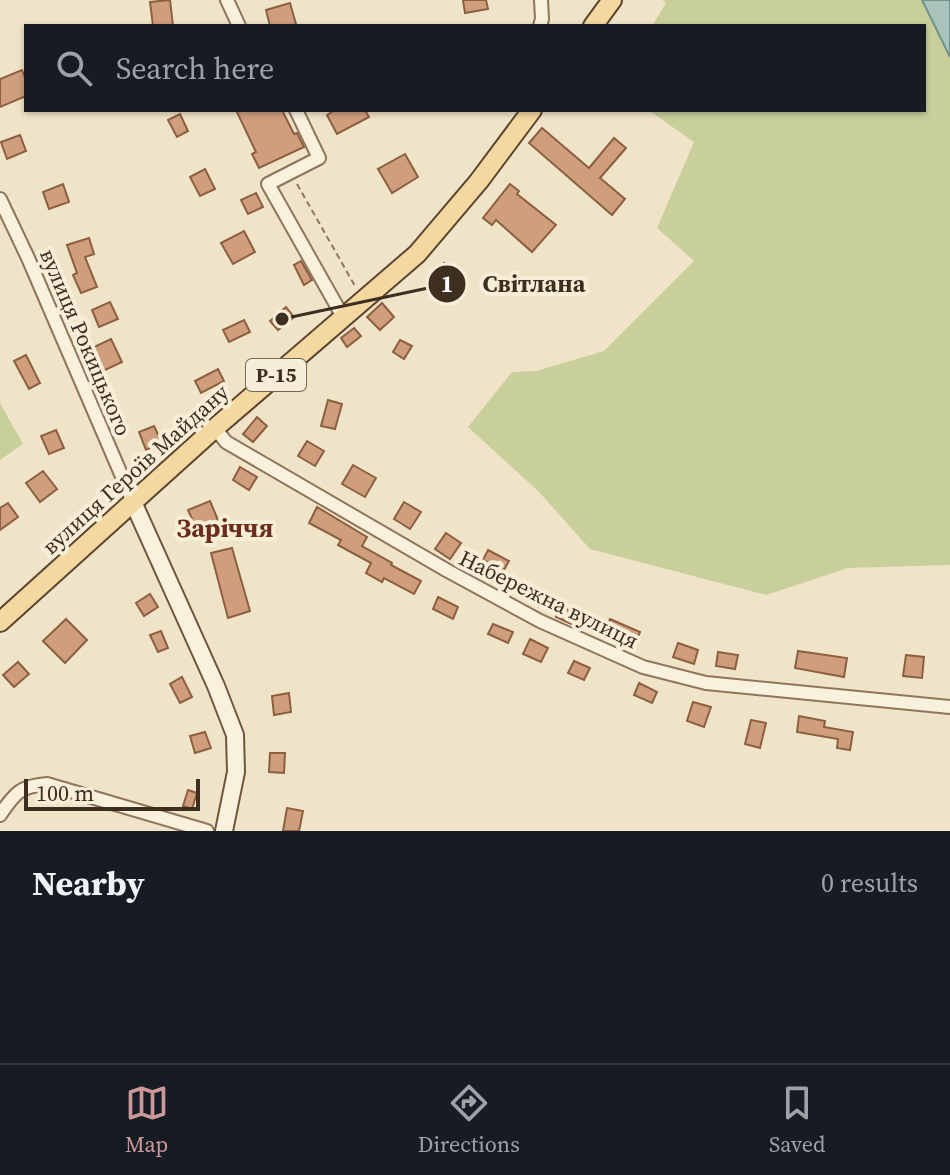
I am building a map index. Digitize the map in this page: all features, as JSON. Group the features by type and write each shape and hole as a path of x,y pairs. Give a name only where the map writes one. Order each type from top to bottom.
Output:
{"main road":[{"path":"594,24 612,0"},
{"name":"вулиця Героїв Майдану","path":"0,622 215,428 417,254 479,181 531,112"}],"street":[{"path":"227,0 238,24"},
{"path":"541,0 541,24"},
{"path":"297,112 319,158 268,184 343,317"},
{"name":"вулиця Рокицького","path":"0,199 133,502"},
{"name":"Набережна вулиця","path":"215,428 226,442 448,571 540,621 643,667 706,683 950,707"},
{"path":"133,502 235,735 236,772 224,831"},
{"path":"0,815 14,794 29,785 47,784 207,831"}],"path":[{"path":"291,172 363,300"}],"green space":[{"path":"663,0 922,0 950,57 950,565 848,568 766,595 590,549 539,492 468,427 512,372 536,371 604,351 694,261 657,228 694,142 651,112 926,112 926,24 653,24 666,3"},
{"path":"0,403 23,444 0,460"}],"water":[{"path":"922,0 950,0 950,57"}],"building":[{"path":"170,0 173,24 153,24 150,2"},
{"path":"463,0 486,0 488,9 465,13"},
{"path":"290,3 296,24 270,24 266,10"},
{"path":"22,70 24,97 0,107 0,79"},
{"path":"237,112 283,112 304,147 259,168 252,154 256,152"},
{"path":"332,112 366,112 369,117 337,134 327,115"},
{"path":"180,114 188,131 177,137 168,120"},
{"path":"542,128 589,168 614,138 626,148 600,178 625,199 612,215 529,143"},
{"path":"20,135 26,151 7,159 1,142"},
{"path":"405,154 418,177 392,193 378,169"},
{"path":"205,169 215,189 200,196 190,177"},
{"path":"63,184 69,202 49,209 43,192"},
{"path":"510,184 519,191 517,194 556,225 532,252 496,220 492,225 483,218"},
{"path":"256,193 263,207 248,214 241,200"},
{"path":"244,231 255,252 233,264 221,243"},
{"path":"89,238 94,254 85,257 97,287 81,293 73,275 77,273 67,245"},
{"path":"301,261 312,280 304,285 294,265"},
{"path":"444,263 455,273 444,285 434,275"},
{"path":"110,302 118,319 99,327 92,310"},
{"path":"382,303 394,317 380,330 367,317"},
{"path":"286,307 294,317 278,330 270,321"},
{"path":"244,320 250,332 229,342 223,330"},
{"path":"354,328 361,336 347,347 341,338"},
{"path":"111,339 122,362 103,371 92,348"},
{"path":"400,340 412,346 404,359 393,352"},
{"path":"26,355 40,383 29,389 14,361"},
{"path":"218,369 224,381 201,393 195,381"},
{"path":"328,400 342,404 335,429 321,426"},
{"path":"257,417 267,426 253,442 243,434"},
{"path":"154,426 162,443 146,450 139,432"},
{"path":"56,430 64,448 49,454 41,436"},
{"path":"307,441 324,451 315,466 298,456"},
{"path":"353,465 376,478 365,497 342,484"},
{"path":"240,467 257,477 249,490 233,480"},
{"path":"43,471 57,489 40,502 26,483"},
{"path":"210,501 218,520 197,530 188,510"},
{"path":"404,502 421,512 410,529 394,519"},
{"path":"8,503 18,517 0,530 0,508"},
{"path":"317,507 367,537 362,546 421,581 414,594 384,578 382,582 366,573 371,563 338,545 341,540 309,523"},
{"path":"446,533 461,543 450,559 435,549"},
{"path":"232,548 250,611 228,618 211,553"},
{"path":"488,550 509,561 504,570 483,560"},
{"path":"150,594 158,607 144,616 136,603"},
{"path":"438,597 458,607 453,619 433,609"},
{"path":"561,606 583,617 578,627 556,617"},
{"path":"66,619 87,640 65,663 43,641"},
{"path":"610,619 640,632 634,646 604,633"},
{"path":"493,624 513,632 508,643 488,634"},
{"path":"161,631 168,648 158,652 150,635"},
{"path":"530,639 548,648 541,662 523,654"},
{"path":"678,643 698,650 694,664 673,657"},
{"path":"798,651 847,658 844,677 795,668"},
{"path":"718,652 738,655 735,669 716,666"},
{"path":"906,655 924,657 922,678 903,676"},
{"path":"574,661 590,668 584,680 568,673"},
{"path":"18,662 29,674 14,687 3,675"},
{"path":"182,677 192,697 180,703 170,684"},
{"path":"639,683 657,692 652,703 634,695"},
{"path":"289,693 291,712 274,715 272,696"},
{"path":"693,702 711,707 704,727 687,721"},
{"path":"799,716 825,721 824,727 853,732 850,750 837,748 838,739 797,732"},
{"path":"751,720 766,723 760,748 745,744"},
{"path":"205,732 211,748 195,753 190,736"},
{"path":"270,753 285,753 284,773 269,772"},
{"path":"188,790 197,793 192,809 183,806"},
{"path":"287,808 303,811 299,831 283,831"}],"place":[{"name":"Світлана","path":"282,319"}],"district":[{"name":"Заріччя","path":"225,528"}]}
